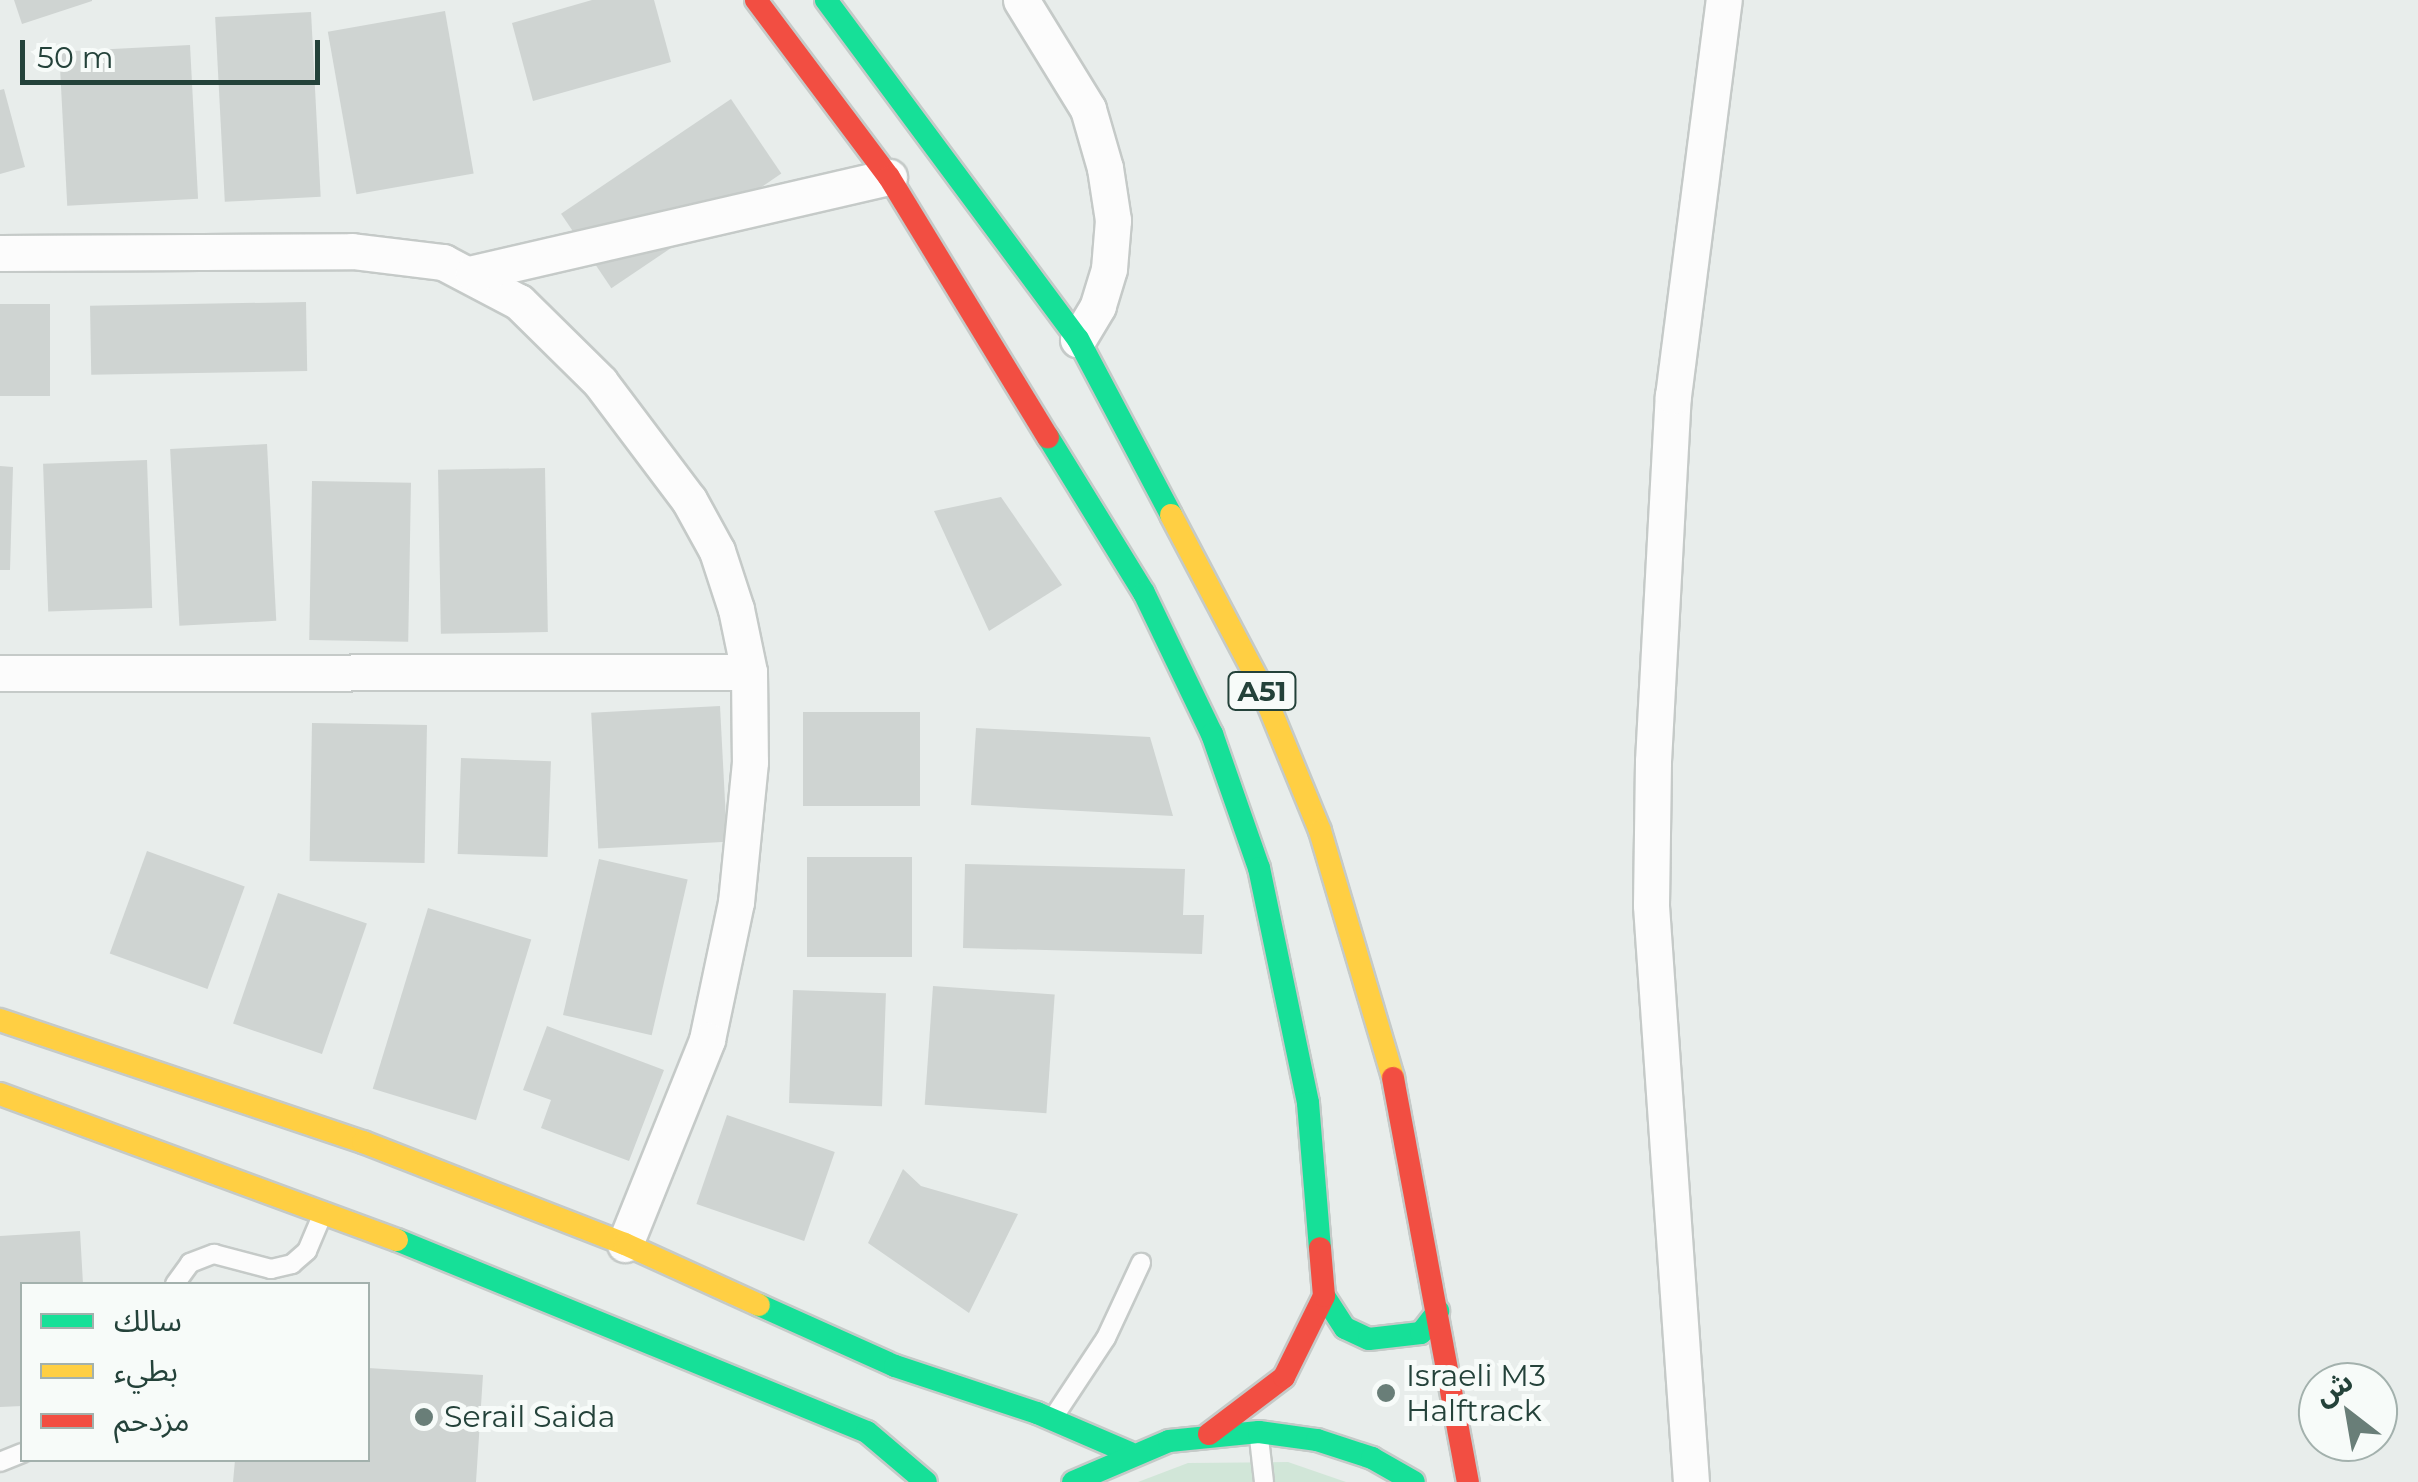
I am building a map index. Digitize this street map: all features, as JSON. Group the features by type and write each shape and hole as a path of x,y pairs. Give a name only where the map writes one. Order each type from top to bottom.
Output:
{"main road":[{"name":"A51","path":"756,0 889,177 1134,576 1212,734 1259,868 1286,979 1308,1103 1324,1296"},
{"name":"A51","path":"826,0 1078,339 1196,554 1320,831 1388,1060 1468,1482"},
{"path":"0,1020 222,1104 624,1244 894,1366 1052,1419 1130,1453"},
{"path":"0,1094 204,1157 867,1432 926,1482"},
{"path":"1324,1296 1345,1328 1369,1339 1421,1332 1438,1312"},
{"path":"1210,1434 1284,1377 1324,1296"},
{"path":"1074,1482 1130,1453 1210,1434 1259,1432 1316,1440 1372,1458 1414,1482"}],"street":[{"path":"1021,0 1088,109 1105,168 1113,220 1109,269 1098,306 1078,339"},
{"path":"1690,1482 1651,905 1653,762 1673,396 1724,0"},
{"path":"474,273 889,177"},
{"path":"0,253 352,251 443,262 474,273 518,302 600,382 689,500 717,551 749,672 749,779 723,974 687,1098 624,1244"},
{"path":"0,673 749,672"}],"lane":[{"path":"176,1282 190,1263 214,1254 272,1269 292,1264 308,1251 324,1210"},
{"path":"1052,1419 1106,1338 1141,1263"},
{"path":"1259,1432 1264,1482"}],"green space":[{"path":"1288,1462 1346,1482 1138,1482 1188,1463"}],"building":[{"path":"14,0 92,0 92,1 22,24"},
{"path":"592,0 654,0 671,62 533,101 512,23"},
{"path":"445,11 474,173 356,194 328,32"},
{"path":"311,12 321,197 225,202 215,17"},
{"path":"190,45 198,199 67,206 59,52"},
{"path":"4,89 25,167 0,174 0,90"},
{"path":"731,99 781,174 611,288 561,214"},
{"path":"306,302 307,371 91,375 90,306"},
{"path":"0,304 50,304 50,396 0,396"},
{"path":"267,444 276,621 179,626 170,449"},
{"path":"147,460 152,608 48,612 43,464"},
{"path":"0,466 13,467 10,570 0,570"},
{"path":"545,468 548,632 441,634 438,470"},
{"path":"312,481 411,483 408,642 309,640"},
{"path":"1001,497 1062,585 989,631 934,511"},
{"path":"720,706 727,842 598,849 591,713"},
{"path":"803,712 920,712 920,806 803,806"},
{"path":"312,723 427,725 425,863 310,861"},
{"path":"976,728 1150,737 1173,816 971,805"},
{"path":"461,758 551,761 548,857 458,854"},
{"path":"147,851 245,887 207,989 110,953"},
{"path":"807,857 912,857 912,957 807,957"},
{"path":"599,859 688,879 652,1035 563,1015"},
{"path":"965,864 1185,869 1183,915 1204,915 1202,954 963,948"},
{"path":"278,893 367,924 322,1054 233,1023"},
{"path":"428,908 531,940 476,1120 373,1089"},
{"path":"933,986 1055,995 1046,1113 925,1105"},
{"path":"793,990 886,993 882,1106 789,1103"},
{"path":"547,1026 664,1070 629,1161 541,1128 551,1100 523,1090"},
{"path":"727,1115 835,1152 804,1241 696,1204"},
{"path":"903,1169 921,1186 1018,1214 969,1313 868,1243"},
{"path":"80,1231 83,1282 20,1282 20,1406 0,1407 0,1236"},
{"name":"Serail Saida","path":"370,1368 483,1375 476,1482 233,1482 235,1462 370,1462"}],"traffic: fast":[{"path":"826,0 1078,339 1171,515"},
{"path":"1048,437 1144,593 1212,734 1259,868 1308,1103 1320,1248"},
{"path":"397,1240 867,1432 926,1482"},
{"path":"1324,1296 1345,1328 1369,1339 1421,1333 1438,1311"},
{"path":"759,1305 895,1366 1037,1413 1130,1453"},
{"path":"1073,1482 1169,1441 1259,1432 1317,1440 1372,1458 1414,1482"}],"traffic: slow":[{"path":"1171,515 1259,682 1320,831 1393,1078"},
{"path":"0,1020 363,1142 625,1244 759,1305"},
{"path":"0,1094 397,1240"}],"traffic: jam":[{"path":"756,0 889,177 1048,437"},
{"path":"1393,1078 1468,1482"},
{"path":"1209,1434 1284,1377 1324,1296 1320,1248"}],"place":[{"name":"Israeli M3 Halftrack","path":"1386,1393"},
{"name":"Serail Saida","path":"424,1417"}]}
